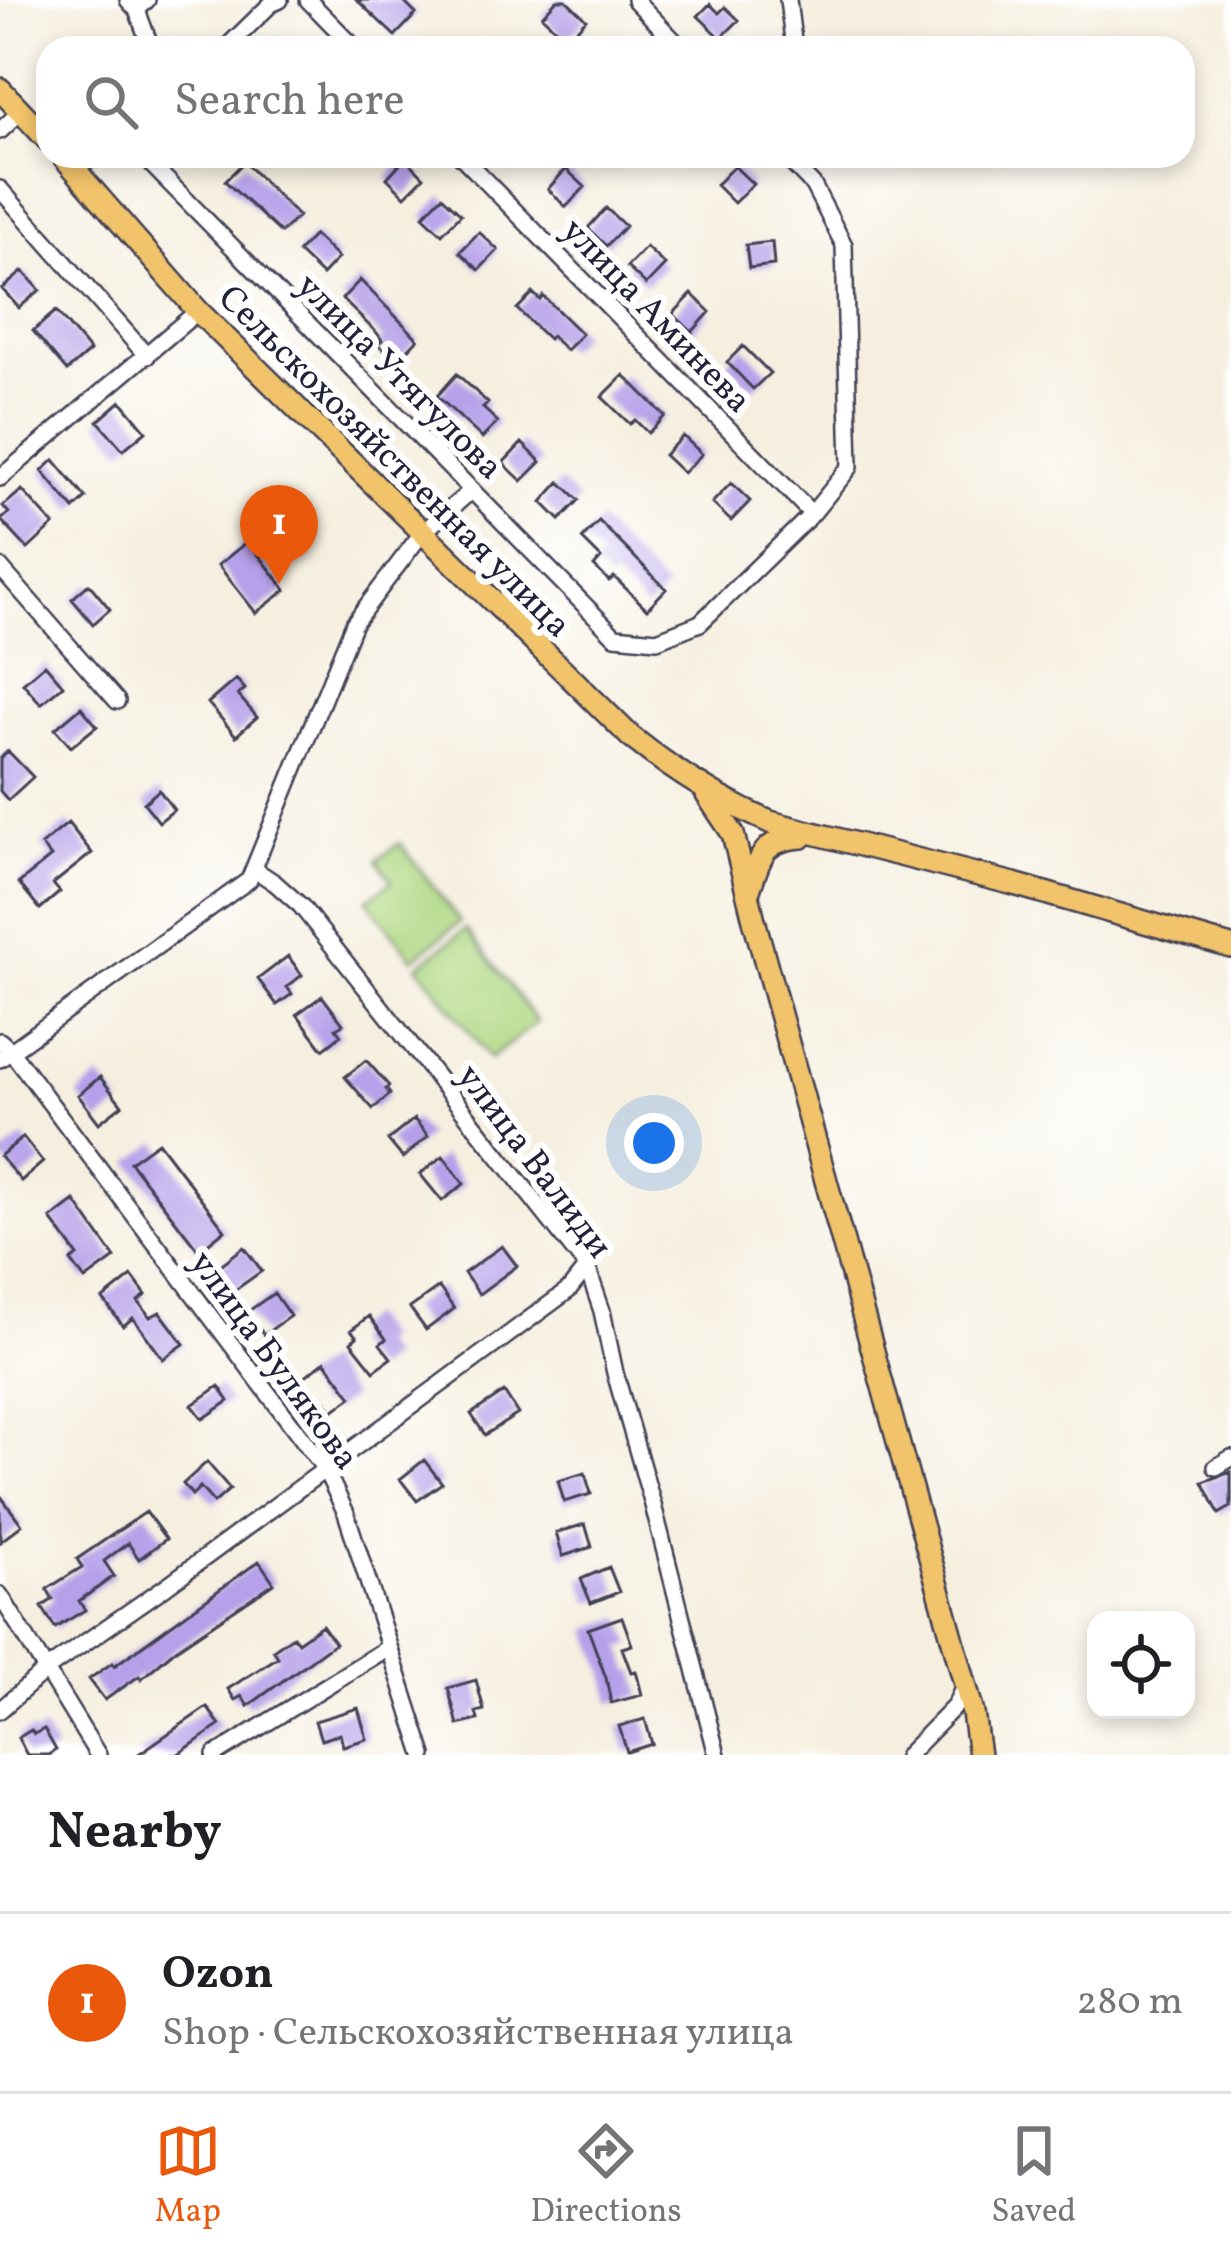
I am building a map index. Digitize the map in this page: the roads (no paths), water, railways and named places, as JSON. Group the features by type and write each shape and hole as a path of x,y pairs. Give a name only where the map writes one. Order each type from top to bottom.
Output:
{"main road":[{"path":"0,89 36,128"},
{"name":"Сельскохозяйственная улица","path":"74,168 198,311 632,737 675,772 770,822 1036,890 1231,947"},
{"path":"704,789 733,834 973,1713 979,1755"},
{"path":"748,893 764,855 776,840 826,836"}],"street":[{"path":"238,36 280,0"},
{"path":"308,0 343,36"},
{"path":"635,0 670,36"},
{"path":"788,0 792,36"},
{"path":"137,3 148,36"},
{"path":"0,130 20,111"},
{"name":"улица Утягулова","path":"155,168 615,636 657,640 700,623 812,514"},
{"name":"улица Аминева","path":"473,168 812,514"},
{"path":"797,168 813,185 844,245 850,466 812,514"},
{"path":"811,168 813,185"},
{"path":"0,189 147,356"},
{"path":"0,478 198,311"},
{"path":"4,1050 249,880 354,623 422,533 472,490"},
{"path":"0,567 117,701"},
{"name":"улица Валиди","path":"254,869 302,906 587,1267 717,1755"},
{"name":"улица Булякова","path":"4,1050 326,1469 346,1514 424,1755"},
{"path":"0,1710 47,1669 568,1290 587,1267"},
{"path":"0,1595 98,1755"},
{"path":"215,1755 389,1647"},
{"path":"908,1755 955,1706 964,1684"}],"place":[{"name":"Ozon","path":"279,584"}]}
